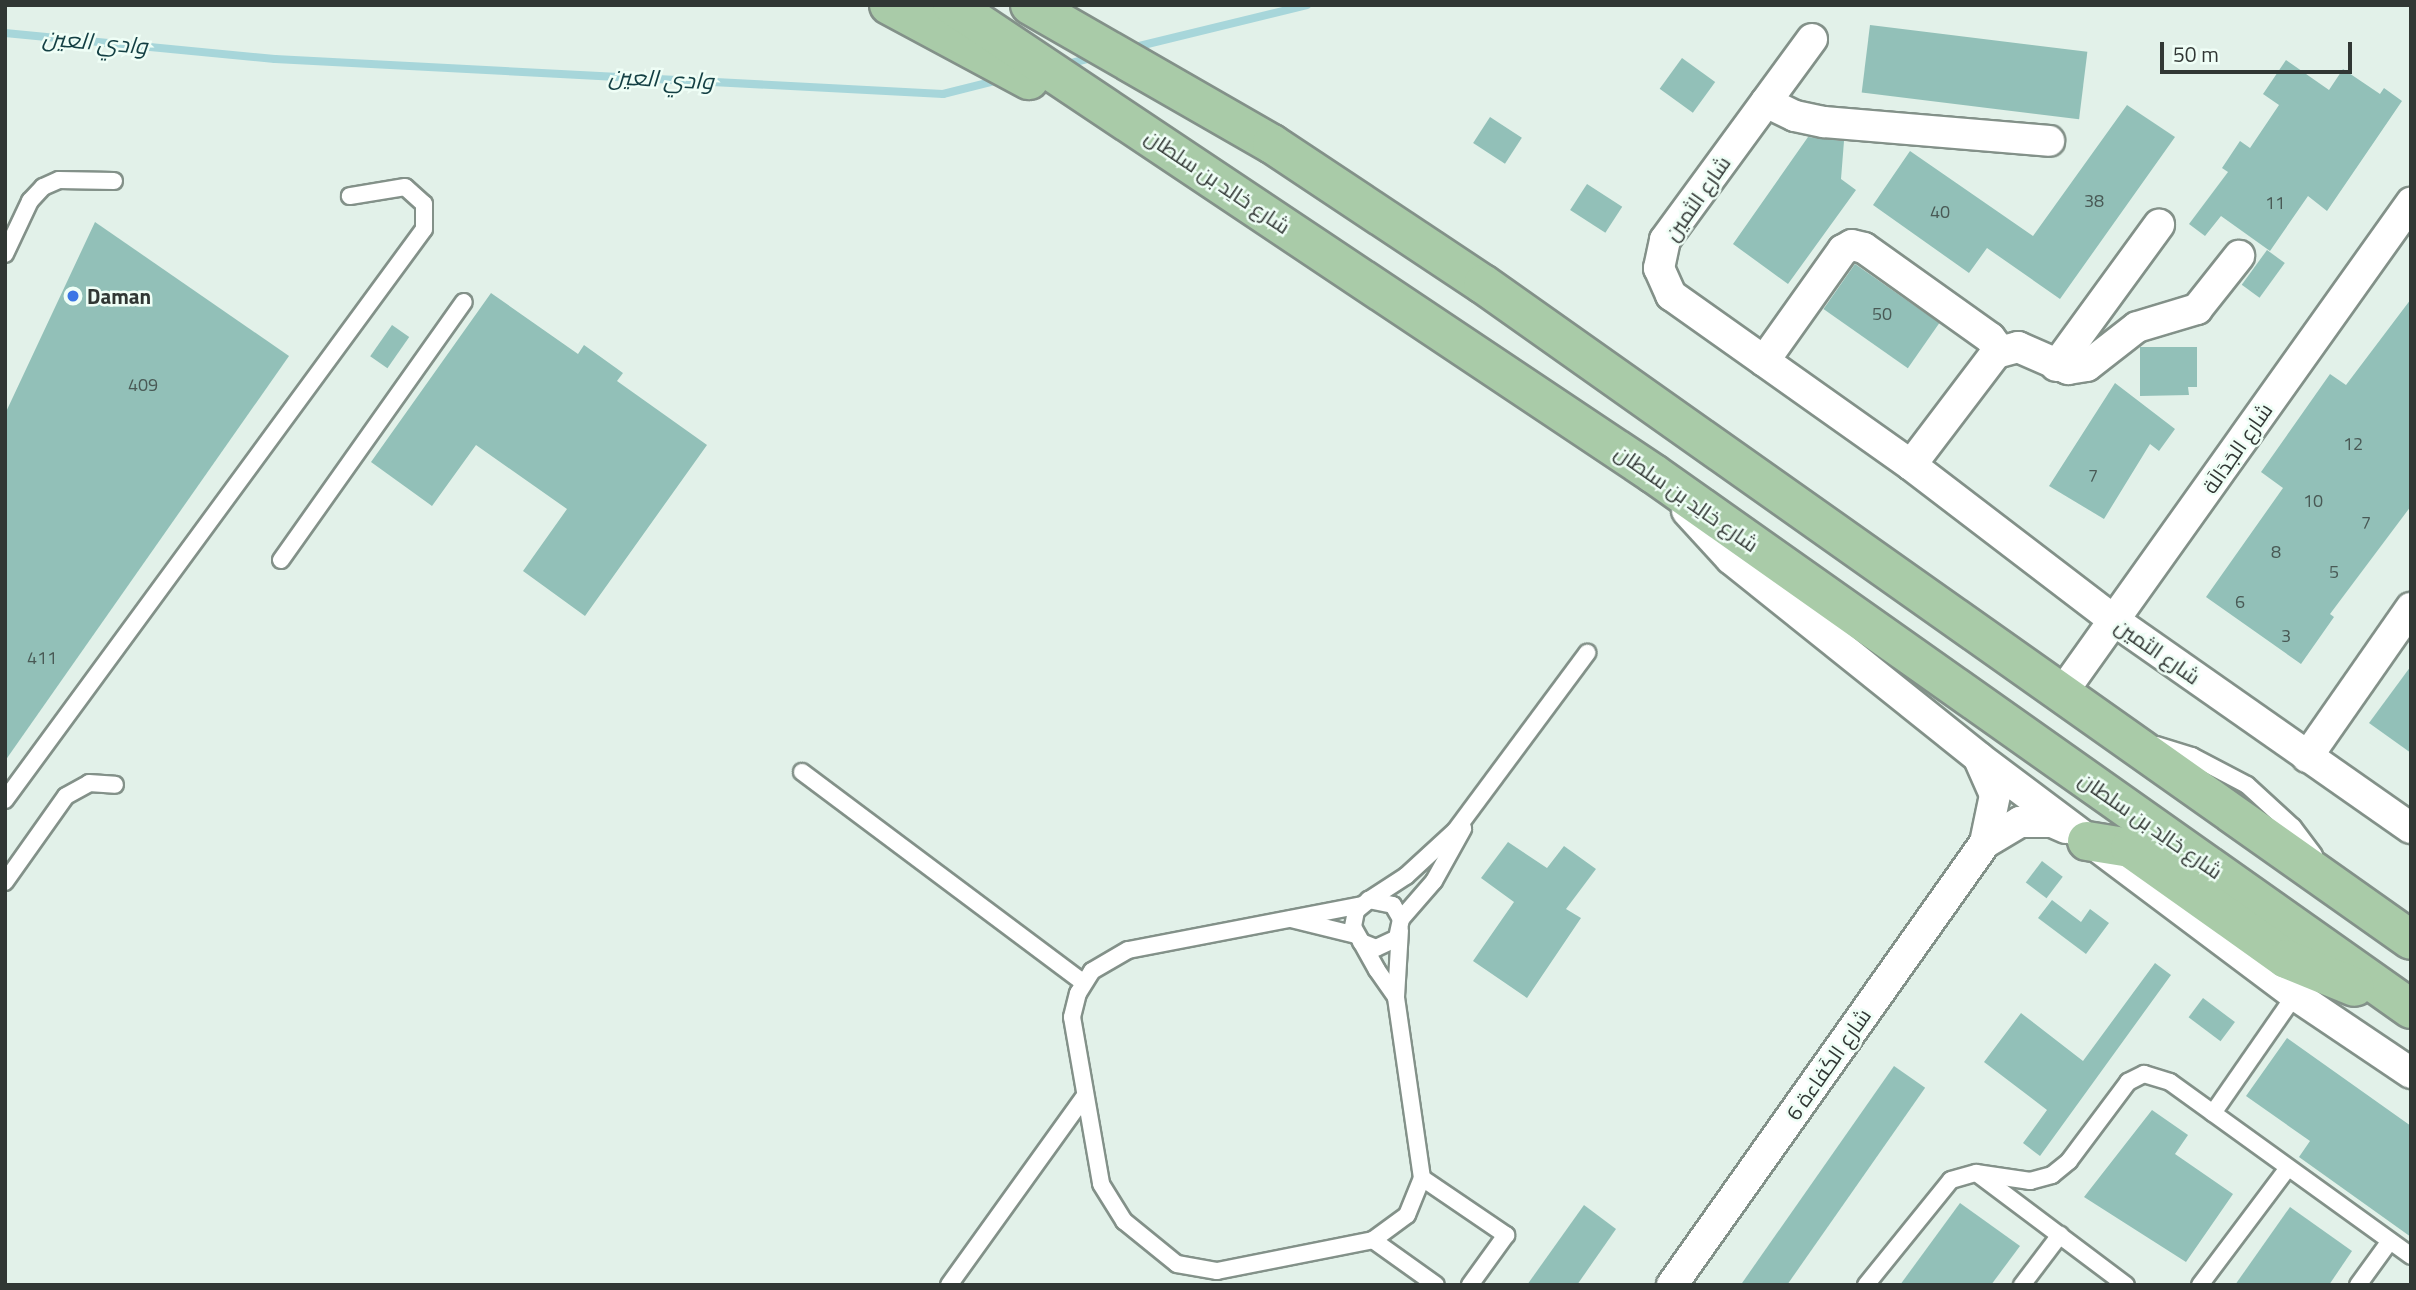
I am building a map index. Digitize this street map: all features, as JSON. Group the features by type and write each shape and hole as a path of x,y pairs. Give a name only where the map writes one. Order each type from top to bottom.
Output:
{"main road":[{"path":"889,5 1237,194"},
{"name":"شارع خالِد بن سلطان","path":"952,5 1654,474 2411,1009"},
{"path":"1030,5 1272,144"},
{"path":"1082,5 1272,144 1483,284 2411,940"},
{"path":"2081,836 2130,848 2286,960 2411,1009"}],"street":[{"name":"شارع الثمين","path":"1812,39 1665,240 1660,268 1671,295 1912,465 2115,621 2411,828"},
{"path":"1766,102 1795,116 1824,122 2049,141"},
{"name":"شارع الجَدَالَة","path":"2062,693 2411,203"},
{"path":"2056,366 2158,225"},
{"path":"1764,361 1843,250 1852,245 1875,256 1990,338 2000,351"},
{"path":"1912,465 2000,351 2025,349 2067,369 2087,366 2137,327 2197,309 2239,256"},
{"path":"1654,474 1731,559 1978,757 2295,995 2411,1073"},
{"path":"2307,757 2411,608"},
{"name":"شارع الكَفاءة 6","path":"1672,1285 1985,843 1995,795 1978,757"},
{"name":"شارع الكَفاءة 6","path":"1985,843 2020,822 2052,822 2081,836"}],"lane":[{"path":"5,254 30,201 43,187 59,180 114,181"},
{"path":"5,800 424,229 424,204 405,187 350,196"},
{"path":"281,560 464,302"},
{"path":"1396,997 1359,939 1353,919 1365,903 1423,862 1469,813 1587,653"},
{"path":"802,772 1083,982"},
{"path":"5,882 66,796 89,783 116,785"},
{"path":"1291,919 1384,947 1434,881 1469,813"},
{"path":"1365,903 1393,905 1401,925 1396,997 1422,1178 1421,1189 1407,1215 1373,1240 1217,1271 1177,1264 1124,1221 1107,1198 1085,1096 1072,1017 1083,982 1102,962 1128,950 1365,903"},
{"path":"2213,1113 2295,995"},
{"path":"1866,1285 1940,1189 1976,1173 2030,1181 2052,1175 2069,1161 2128,1082 2144,1074 2162,1077 2411,1256"},
{"path":"949,1285 1085,1096"},
{"path":"2200,1285 2288,1168"},
{"path":"1976,1173 2126,1285"},
{"path":"1422,1178 1506,1235 1470,1285"},
{"path":"2022,1285 2060,1235"},
{"path":"1373,1240 1436,1285"},
{"path":"2358,1285 2390,1241"}],"building":[{"path":"1870,25 2087,52 2079,119 1862,92"},
{"path":"1682,58 1715,82 1693,113 1660,89"},
{"path":"2286,60 2329,90 2343,69 2380,94 2384,88 2402,101 2327,211 2308,196 2270,251 2221,216 2205,236 2189,224 2228,172 2222,168 2240,141 2250,148 2279,105 2263,94"},
{"path":"2127,105 2175,137 2060,299 1987,248 1969,273 1873,205 1910,151 2033,236"},
{"path":"1490,117 1522,138 1505,164 1473,143"},
{"path":"1808,137 1844,141 1841,179 1856,190 1788,284 1733,244"},
{"path":"1587,184 1622,207 1605,233 1570,210"},
{"path":"95,222 289,356 5,761 5,414"},
{"path":"2267,250 2285,263 2260,298 2242,285"},
{"path":"1855,264 1939,323 1908,368 1823,309"},
{"path":"491,293 578,354 584,345 623,373 617,381 707,445 585,616 523,571 567,509 476,445 432,506 371,462"},
{"path":"2411,299 2411,506 2330,614 2334,617 2301,664 2206,597 2283,488 2261,472 2330,374 2346,385"},
{"path":"392,325 409,337 387,368 370,356"},
{"path":"2140,347 2197,347 2197,387 2188,387 2189,395 2140,396"},
{"path":"2115,383 2175,429 2159,451 2150,444 2104,519 2049,486"},
{"path":"2411,666 2411,753 2369,723"},
{"path":"1508,842 1547,868 1564,846 1596,869 1566,909 1581,918 1527,998 1473,961 1514,902 1481,878"},
{"path":"2042,861 2063,877 2047,898 2026,883"},
{"path":"2052,900 2081,922 2090,909 2109,923 2086,954 2038,918"},
{"path":"2155,963 2171,975 2040,1156 2023,1143 2047,1110 1984,1062 2021,1013 2083,1061"},
{"path":"2203,998 2235,1022 2221,1041 2189,1017"},
{"path":"2287,1038 2411,1126 2411,1237 2299,1157 2310,1141 2246,1096"},
{"path":"1894,1066 1925,1088 1787,1285 1741,1285"},
{"path":"2152,1110 2188,1135 2175,1154 2233,1194 2186,1262 2084,1197"},
{"path":"1960,1203 2020,1246 1991,1285 1900,1285"},
{"path":"1584,1205 1616,1229 1577,1285 1527,1285"},
{"path":"2290,1207 2352,1251 2329,1285 2235,1285"}],"waterway":[{"name":"وادي العين","path":"1131,48 1307,5"},
{"name":"وادي العين","path":"5,33 275,59 943,94 999,80"},
{"name":"وادي العين","path":"1063,65 1095,57"}],"place":[{"name":"Daman","path":"73,296"}]}
